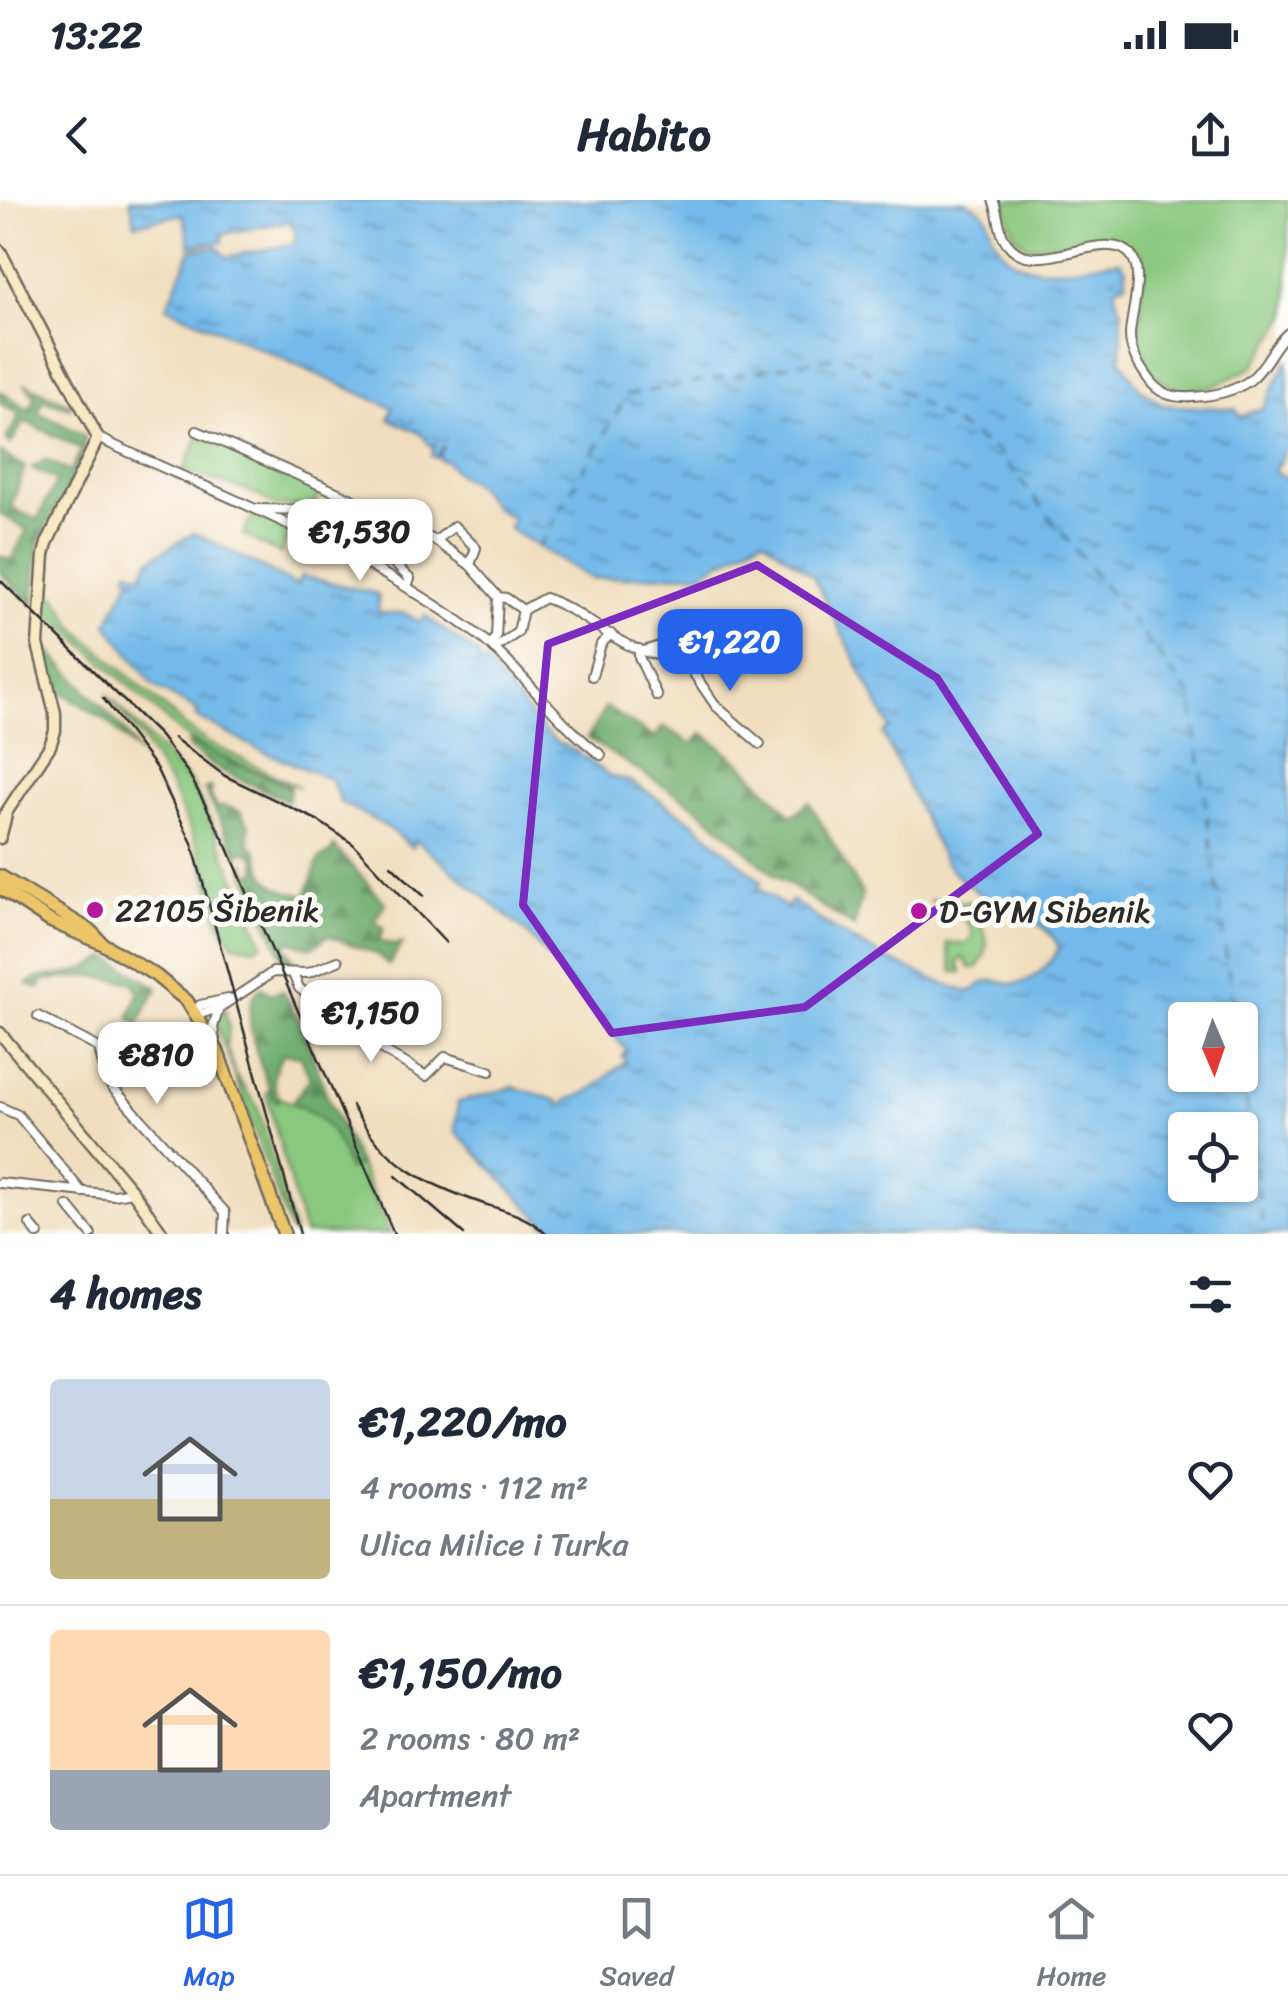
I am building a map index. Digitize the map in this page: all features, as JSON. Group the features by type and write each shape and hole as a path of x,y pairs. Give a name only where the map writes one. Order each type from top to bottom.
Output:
{"main road":[{"path":"0,876 90,930 103,944"},
{"path":"0,888 50,921 103,944 166,982 195,1014 217,1050 284,1234"}],"street":[{"path":"994,200 1004,241 1016,252 1037,256 1103,246 1123,249 1133,257 1137,269 1130,337 1135,360 1152,384 1170,397 1213,395 1249,380 1288,333"},
{"path":"0,251 98,438 255,509 407,588 492,646 578,737 601,755"},
{"path":"197,431 350,498 436,542 470,565 498,597 523,610"},
{"path":"0,838 3,818 56,731 38,644 44,555 98,438"},
{"path":"255,509 371,511"},
{"path":"344,512 410,578 407,588"},
{"path":"436,542 454,526 458,528 476,548 470,565"},
{"path":"492,646 498,597"},
{"path":"492,646 518,632 523,610 545,598 642,650 720,662 739,670"},
{"path":"642,650 672,642 708,623 732,621"},
{"path":"592,676 601,644 611,634"},
{"path":"720,662 746,638"},
{"path":"642,650 640,657 657,696"},
{"path":"684,659 716,706 760,744"},
{"path":"195,1014 219,1008 272,972 293,974 325,968 338,961"},
{"path":"293,974 299,988 372,1044 426,1076 445,1057 490,1071"},
{"path":"195,1014 200,1004 232,998"},
{"path":"217,1050 213,1026 219,1008"},
{"path":"38,1016 99,1048 105,1076 112,1087 225,1212 224,1234"},
{"path":"0,1033 133,1192 163,1234"},
{"path":"0,1107 18,1115 82,1192"},
{"path":"0,1183 114,1196 133,1192"},
{"path":"68,1206 92,1234"},
{"path":"30,1224 38,1234"}],"highlighted area":[{"path":"757,565 937,678 1038,834 805,1007 612,1033 523,905 548,644"}],"green space":[{"path":"1003,200 1288,200 1288,315 1253,367 1213,387 1178,391 1151,374 1137,337 1141,255 1119,238 1028,248 1013,233"},
{"path":"24,383 72,405 70,408 43,400 38,412 84,435 84,447 75,473 40,542 34,605 0,573 0,556 11,560 27,530 0,514 0,452 25,467 11,507 37,520 57,480 31,468 46,460 70,472 82,449 24,421 11,444 6,439 20,415 0,403 0,391 30,410 35,396"},
{"path":"200,434 322,489 312,507 276,506 249,491 183,471"},
{"path":"254,512 292,531 280,554 243,535"},
{"path":"49,571 51,596 56,596 75,628 186,727 207,742 299,787 218,756 182,734 44,608 45,572"},
{"path":"44,645 122,728 140,755 107,721 53,687"},
{"path":"106,693 191,783 263,943 254,948 233,944 219,920 200,852 171,787 142,739"},
{"path":"606,707 655,738 663,726 692,744 703,733 742,764 792,816 809,802 862,894 854,927 777,877 697,807 587,738"},
{"path":"188,742 290,787 288,801 219,770 189,748"},
{"path":"211,787 211,797 218,808 240,811 249,825 249,843 258,854 263,872 282,889 306,896 319,859 332,852 334,846 385,903 375,921 384,928 379,940 393,945 402,943 389,965 377,954 327,935 310,947 288,941 285,946 295,961 283,958 244,869 245,864 248,873 254,874 255,856 243,850 238,855 204,789"},
{"path":"929,900 968,902 986,942 978,967 970,968 963,957 958,963 962,972 953,972 947,943 967,943 973,935 961,915"},
{"path":"108,957 158,988 138,1024 129,1018 139,994 133,982 91,976 45,980 40,989 28,984 42,977 79,971"},
{"path":"262,987 270,994 283,991 300,1022 329,1101 359,1164 348,1170 329,1128 292,1102 310,1079 301,1056 283,1054 274,1076 280,1098 277,1102 273,1099 250,1023 254,996"},
{"path":"225,1009 229,1028 226,1045 235,1075 258,1107 294,1234 291,1234 218,1028 217,1020"},
{"path":"270,1089 277,1101 280,1098 317,1116 332,1131 348,1169 359,1164 390,1234 304,1234 266,1093"}],"water":[{"path":"130,200 966,201 985,215 996,242 1020,264 1052,269 1120,261 1126,269 1126,283 1116,287 1122,311 1121,360 1138,387 1163,405 1235,409 1240,417 1264,407 1288,359 1288,446 1274,471 1288,479 1288,1234 555,1234 455,1131 458,1102 514,1087 559,1101 558,1105 563,1106 626,1062 622,1056 627,1051 527,933 416,840 412,848 387,827 340,802 332,780 196,717 198,711 154,686 107,624 130,579 138,581 127,575 129,569 141,575 149,560 194,533 297,585 301,576 378,594 379,613 404,613 420,622 425,616 480,656 478,665 485,661 556,742 576,751 611,777 630,781 692,821 762,882 758,888 787,908 791,900 875,952 942,983 967,992 989,981 1022,983 1041,972 1059,948 1039,925 987,911 993,907 991,903 956,875 943,859 883,734 890,728 813,576 763,538 701,573 592,579 508,528 513,519 495,508 475,484 439,459 444,445 436,458 431,456 436,441 431,447 420,433 389,419 393,408 167,307 191,250 218,247 226,257 294,244 296,233 290,221 222,234 223,242 190,246 183,214 135,224"}],"ferry route":[{"path":"538,548 627,395 844,355 998,452 1191,696 1233,1002"},
{"path":"1245,1092 1264,1234"}],"railway":[{"path":"0,580 160,736 189,774 228,848 394,1234"},
{"path":"103,698 156,768 192,843 300,1234"},
{"path":"174,738 225,776 317,820 353,844 446,943"},
{"path":"391,865 424,896"},
{"path":"352,1106 378,1143 407,1169 442,1188 517,1215 546,1234"},
{"path":"396,1176 464,1234"}],"place":[{"name":"22105 Šibenik","path":"95,910"},
{"name":"D-GYM Sibenik","path":"919,911"}]}
